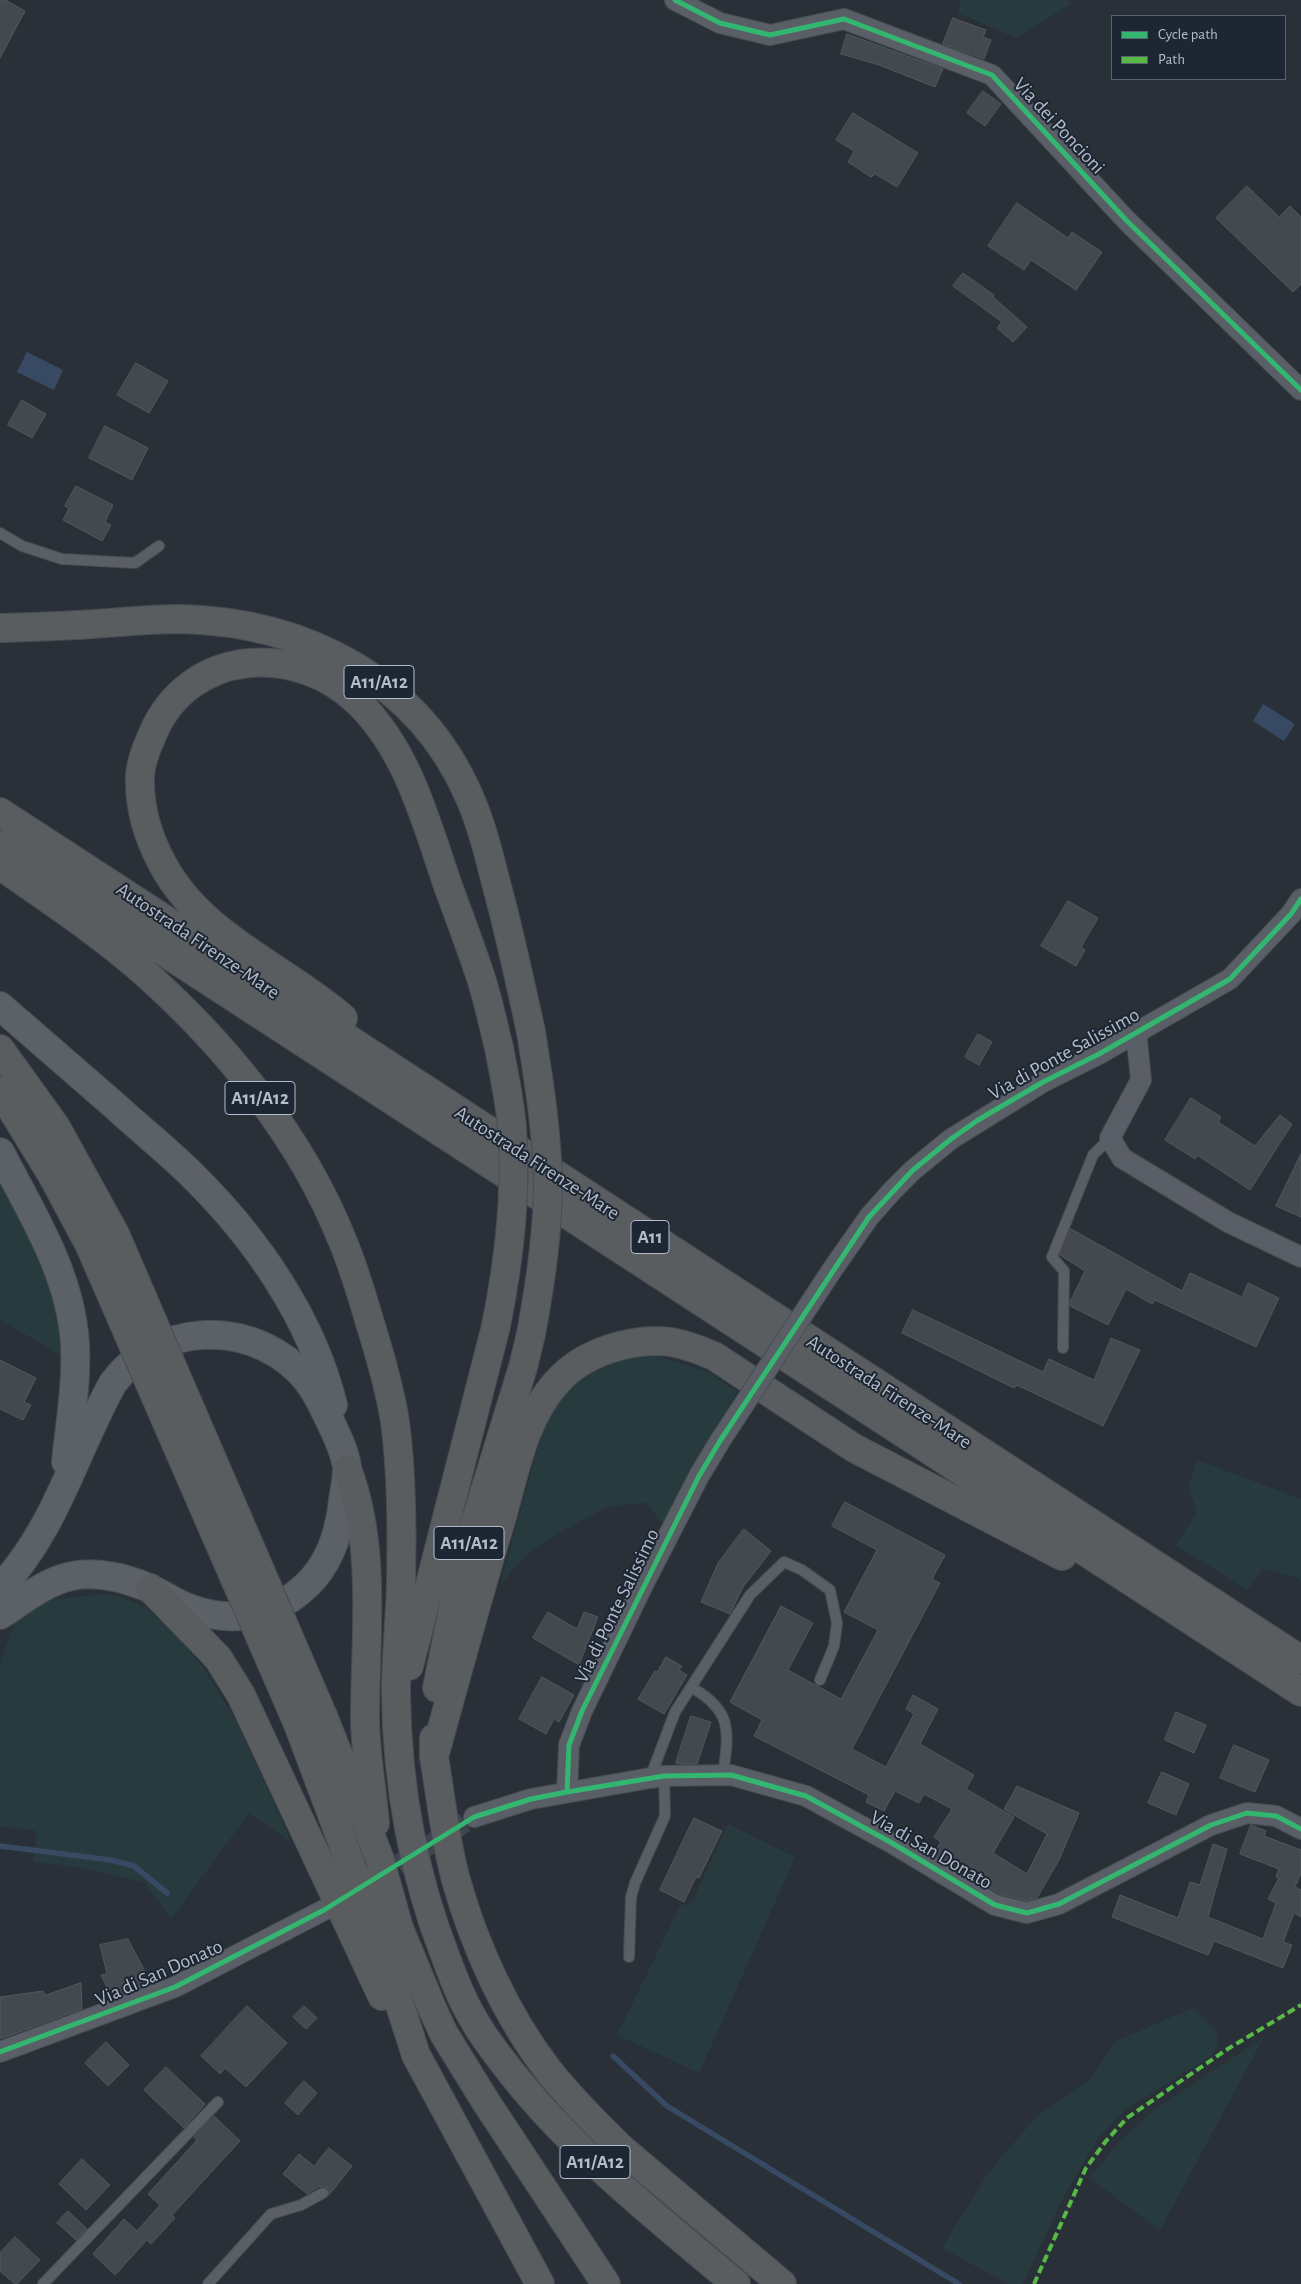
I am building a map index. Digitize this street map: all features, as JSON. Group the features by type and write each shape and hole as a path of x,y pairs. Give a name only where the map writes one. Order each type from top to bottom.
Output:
{"highway":[{"name":"A11/A12","path":"0,628 181,619 257,627 301,639 366,672 406,705 429,730 455,768 469,795 481,826 506,920 531,1032 542,1099 548,1183 540,1284 531,1334 465,1555 449,1621 435,1694 434,1757 456,1879 472,1930 496,1983 523,2033 547,2069 610,2137 782,2284"},
{"path":"397,1716 496,1326 509,1248 514,1192 512,1127 499,1048 481,978 428,826 403,765 374,719 342,688 314,672 293,664 272,661 251,662 213,673 191,686 168,708 158,722 144,756 140,774 143,809 149,832 162,863 180,890 204,916 238,944 319,998 427,1091"},
{"name":"Autostrada Firenze-Mare","path":"0,812 1301,1660"},
{"name":"Autostrada Firenze-Mare","path":"0,845 1301,1692"},
{"name":"A11/A12","path":"0,865 134,964 209,1036 249,1083 284,1133 305,1165 328,1208 343,1241 359,1286 377,1345 394,1419 402,1507 397,1716 405,1806 419,1879 440,1942 474,2020 510,2072 572,2142 736,2284"},
{"path":"0,1049 56,1127 115,1234 311,1720 416,2055"},
{"path":"0,1090 52,1175 90,1246 311,1720 379,1857"},
{"path":"434,1757 482,1582 528,1428 542,1402 558,1380 591,1357 613,1348 650,1341 690,1346 714,1356 854,1448 1225,1642"},
{"path":"344,1459 359,1506 365,1557 365,1720 379,1857 399,1928 444,2034 486,2102 606,2284"},
{"path":"150,1588 208,1646 234,1681 316,1852 368,1968 540,2284"}],"main road":[{"path":"0,1006 193,1176 254,1247 277,1280 315,1350 328,1382 344,1459 337,1532 328,1557 319,1572 307,1584 282,1604 260,1614 230,1617 190,1609 150,1588 110,1576 71,1576 41,1588 0,1615"},
{"path":"0,1152 55,1261 72,1319 75,1342 75,1394 64,1488"},
{"path":"0,1588 21,1566 30,1552 64,1488 91,1427 120,1374 155,1347 182,1337 217,1334 249,1340 272,1350 306,1379 321,1403 344,1459"}],"street":[{"name":"Via dei Poncioni","path":"675,0 720,22 770,34 844,19 992,75 1127,221 1301,390"},
{"name":"Via di Ponte Salissimo","path":"567,1792 569,1745 582,1711 644,1583 699,1476 832,1270 869,1217 913,1170 951,1139 1043,1082 1099,1054 1136,1031 1230,979 1291,914 1301,899"},
{"path":"1136,1031 1141,1080 1110,1138 1122,1158 1228,1222 1301,1257"},
{"name":"Via di San Donato","path":"474,1817 531,1799 657,1777 731,1776 806,1796 892,1843 996,1905 1027,1912 1058,1904 1211,1825 1247,1813 1276,1816 1301,1828"},
{"name":"Via di San Donato","path":"0,2052 176,1987 324,1910"}],"lane":[{"path":"0,533 22,546 62,559 135,564 159,546"},
{"path":"1063,1348 1064,1271 1052,1257 1093,1155 1110,1138"},
{"path":"628,1957 631,1897 635,1883 665,1816 657,1777 675,1712 750,1595 784,1562 802,1570 830,1590 838,1623 834,1646 820,1680"},
{"path":"690,1688 709,1698 721,1710 728,1738 722,1775"},
{"path":"43,2284 218,2102"},
{"path":"208,2284 271,2214 301,2205 323,2193"}],"green space":[{"path":"961,0 1068,0 1071,4 1016,38 958,13"},
{"path":"0,1171 46,1268 61,1316 61,1355 0,1320"},
{"path":"652,1354 708,1372 737,1392 663,1526 647,1503 610,1506 562,1531 527,1554 500,1585 537,1450 550,1411 572,1382 610,1359"},
{"path":"1198,1460 1301,1499 1301,1583 1298,1578 1263,1569 1247,1590 1176,1545 1197,1512 1188,1486"},
{"path":"103,1594 121,1597 145,1607 179,1638 206,1671 236,1721 291,1842 249,1813 171,1919 144,1882 77,1867 34,1862 36,1831 0,1826 0,1664 14,1624 17,1618 53,1599"},
{"path":"728,1824 795,1857 699,2073 617,2035 680,1906 692,1901"},
{"path":"1193,2008 1217,2032 1218,2045 1210,2057 1126,2109 1097,2140 1063,2198 1023,2284 1008,2284 942,2248 988,2173 1037,2116 1089,2081 1116,2041"},
{"path":"1264,2037 1160,2230 1089,2178 1121,2140 1154,2110"}],"water":[{"path":"27,352 63,370 54,390 17,372"},
{"path":"1263,704 1295,724 1284,741 1253,721"}],"building":[{"path":"0,0 5,0 25,11 0,58"},
{"path":"953,18 986,30 983,37 991,40 984,59 943,44"},
{"path":"847,34 943,69 935,87 879,65 841,54"},
{"path":"983,91 1001,104 985,126 967,113"},
{"path":"853,113 918,153 897,187 875,174 871,177 848,162 854,151 836,140"},
{"path":"1247,186 1279,217 1290,206 1301,217 1301,284 1293,292 1216,218"},
{"path":"1017,203 1068,238 1072,232 1102,252 1076,290 1031,260 1024,270 988,246"},
{"path":"963,273 994,295 993,297 1027,327 1013,342 997,328 1002,322 953,286"},
{"path":"136,363 168,381 149,413 117,395"},
{"path":"22,400 46,414 32,438 8,425"},
{"path":"105,426 148,448 132,480 89,458"},
{"path":"76,486 113,505 105,522 111,525 102,541 63,520 69,508 65,506"},
{"path":"1068,901 1098,918 1081,947 1085,950 1076,966 1041,946"},
{"path":"978,1034 992,1042 979,1065 965,1057"},
{"path":"1191,1098 1221,1117 1218,1122 1255,1146 1280,1115 1292,1124 1250,1190 1197,1155 1195,1159 1165,1140"},
{"path":"1301,1154 1301,1217 1276,1206"},
{"path":"1071,1229 1182,1291 1190,1273 1242,1297 1248,1283 1279,1298 1256,1347 1155,1300 1152,1304 1126,1289 1108,1325 1070,1306 1070,1302 1085,1271 1060,1255"},
{"path":"913,1310 1043,1372 1049,1359 1094,1380 1111,1338 1140,1350 1103,1426 1017,1385 1014,1388 902,1333"},
{"path":"0,1360 36,1378 24,1402 31,1405 23,1420 0,1409"},
{"path":"845,1502 945,1555 932,1579 940,1583 852,1749 886,1767 914,1714 906,1709 913,1695 938,1709 920,1744 974,1775 966,1789 1014,1817 993,1853 1027,1874 1047,1834 1004,1809 1017,1786 1079,1813 1059,1860 1037,1898 1027,1901 1000,1894 933,1854 941,1842 934,1837 952,1809 924,1794 919,1803 895,1791 884,1811 866,1802 869,1795 754,1736 762,1720 730,1702 781,1606 813,1623 788,1670 841,1699 878,1630 844,1612 877,1550 832,1526"},
{"path":"744,1529 771,1551 743,1587 730,1614 701,1602 718,1563"},
{"path":"548,1612 577,1629 584,1612 598,1617 579,1665 533,1638"},
{"path":"666,1657 682,1666 679,1670 687,1675 664,1714 638,1699"},
{"path":"542,1677 574,1695 559,1722 554,1719 546,1734 519,1719"},
{"path":"1176,1712 1206,1725 1194,1753 1165,1740"},
{"path":"691,1716 711,1722 697,1764 676,1763"},
{"path":"1234,1745 1269,1760 1255,1792 1220,1778"},
{"path":"1162,1772 1189,1784 1176,1815 1148,1803"},
{"path":"694,1818 722,1831 699,1878 696,1877 684,1902 660,1890"},
{"path":"1251,1825 1266,1831 1264,1836 1301,1850 1301,1873 1295,1887 1301,1890 1301,1917 1294,1913 1283,1942 1292,1945 1283,1968 1214,1941 1208,1955 1112,1917 1120,1895 1178,1918 1190,1882 1200,1885 1213,1844 1227,1849 1208,1917 1263,1939 1276,1903 1268,1899 1279,1878 1276,1877 1279,1869 1240,1854"},
{"path":"128,1939 151,1983 112,1998 101,1975 107,1974 100,1945"},
{"path":"81,1983 82,2009 0,2039 0,1997 43,1991 45,1995"},
{"path":"247,2006 287,2043 246,2087 225,2068 220,2074 201,2056"},
{"path":"304,2006 317,2018 306,2029 293,2017"},
{"path":"106,2042 129,2065 108,2086 85,2063"},
{"path":"166,2067 205,2104 184,2128 144,2090"},
{"path":"304,2081 317,2093 298,2115 285,2103"},
{"path":"214,2116 240,2141 172,2215 175,2218 151,2244 147,2240 115,2275 93,2254 124,2219 137,2231 160,2205 148,2194 197,2140 194,2137"},
{"path":"329,2148 352,2166 329,2195 329,2189 324,2186 318,2187 307,2194 283,2174 299,2154 314,2166"},
{"path":"82,2159 110,2185 86,2210 59,2184"},
{"path":"68,2211 87,2229 76,2240 57,2223"},
{"path":"15,2237 40,2260 17,2284 0,2271 0,2253"}],"waterway":[{"path":"0,1846 111,1860 134,1866 167,1893"},
{"path":"613,2056 667,2106 959,2284"}],"tunnel":[{"path":"372,1881 474,1817"}],"marked path":[{"path":"1034,2284 1086,2168 1106,2141 1127,2118 1226,2050 1301,2005"}],"cycle path":[{"path":"675,0 720,23 770,35 844,19 992,75 1127,221 1301,390"},
{"path":"567,1792 569,1745 582,1711 699,1476 720,1441 869,1217 913,1170 978,1120 1230,979 1291,914 1301,899"},
{"path":"0,2052 175,1987 324,1910 474,1817 531,1799 567,1792 664,1776 731,1775 806,1796 892,1843 995,1905 1027,1913 1059,1904 1211,1825 1247,1813 1276,1816 1301,1829"}]}
